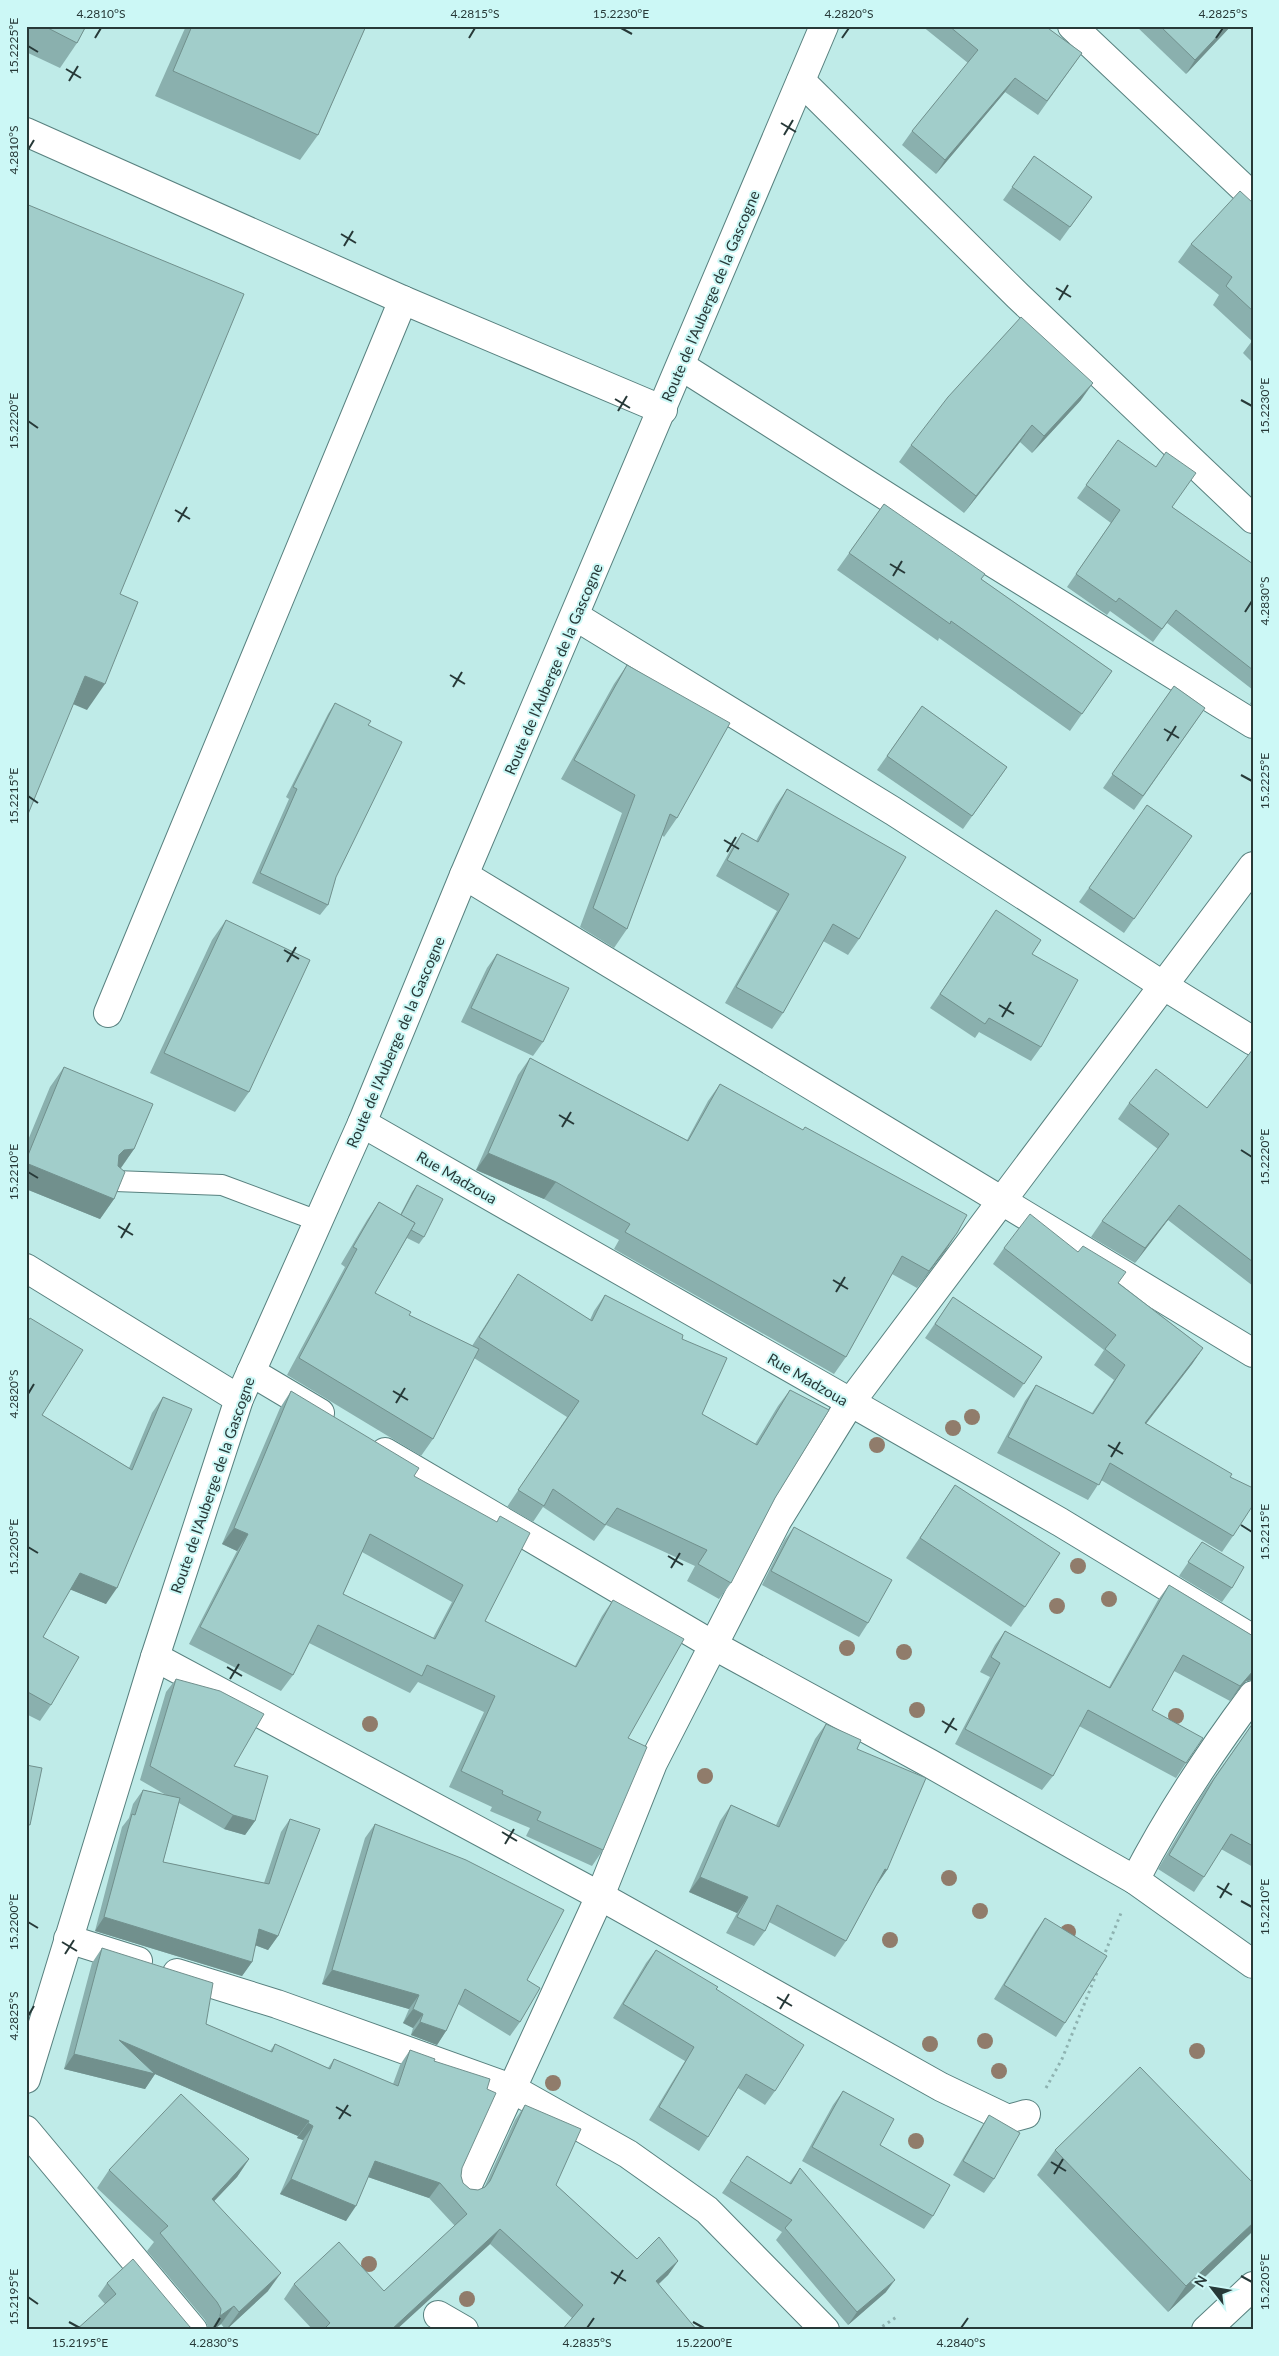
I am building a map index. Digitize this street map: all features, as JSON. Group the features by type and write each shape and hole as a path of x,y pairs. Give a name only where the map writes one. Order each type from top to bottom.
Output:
{"street":[{"name":"Route de l'Auberge de la Gascogne","path":"26,2079 154,1657 239,1399 362,1123 464,875 663,410 824,26"},
{"path":"1072,26 1253,197"},
{"path":"801,81 1018,296 1253,519"},
{"path":"26,132 403,300 663,410"},
{"path":"108,1013 403,300"},
{"path":"681,366 927,522 1253,724"},
{"path":"575,616 893,811 1164,986 1253,1041"},
{"path":"466,2189 600,1896 653,1763 777,1521 850,1403 1253,866"},
{"path":"464,875 1253,1353"},
{"name":"Rue Madzoua","path":"362,1123 1060,1522 1253,1639"},
{"path":"26,1268 239,1399"},
{"path":"251,1372 342,1426"},
{"path":"366,1441 713,1645 930,1763 1134,1880 1253,1964"},
{"path":"154,1657 600,1896 941,2087 1008,2119 1026,2114"},
{"path":"1134,1880 1161,1830 1200,1767 1253,1695"},
{"path":"68,1939 277,2004 511,2088 628,2154 706,2210 825,2330"},
{"path":"26,2130 193,2330"},
{"path":"1206,2330 1253,2286"},
{"path":"438,2315 464,2330"}],"lane":[{"path":"115,1181 222,1185 318,1221"}],"path":[{"path":"1102,1960 1134,1880"},
{"path":"1026,2114 1038,2103 1062,2059 1098,1969"},
{"path":"877,2330 898,2316"}],"building":[{"path":"44,26 86,26 77,43"},
{"path":"192,26 366,26 318,135 173,71"},
{"path":"949,26 1045,26 1082,53 1047,101 1015,78 945,160 912,131 978,50"},
{"path":"1160,26 1227,26 1195,60"},
{"path":"1034,156 1092,197 1070,227 1012,187"},
{"path":"1240,191 1253,203 1253,311 1226,286 1232,277 1191,244"},
{"path":"26,204 244,294 120,594 138,602 105,684 85,676 26,819"},
{"path":"1021,317 1093,383 1044,436 1032,425 976,496 911,445 948,397"},
{"path":"1118,440 1156,467 1166,452 1196,473 1172,507 1253,564 1253,670 1176,610 1162,629 1119,598 1116,602 1076,574 1120,510 1086,485"},
{"path":"884,504 985,574 981,579 1112,671 1082,714 951,621 950,624 849,553"},
{"path":"627,665 730,723 677,818 670,814 627,929 593,908 635,795 574,760"},
{"path":"1174,686 1205,708 1143,796 1112,774"},
{"path":"335,703 371,721 368,725 402,742 336,877 328,905 260,873 297,789 293,787"},
{"path":"922,706 1007,767 972,816 887,756"},
{"path":"787,789 906,857 859,939 833,924 783,1013 736,987 789,894 727,860 742,833 758,842"},
{"path":"1147,805 1192,836 1134,919 1089,888"},
{"path":"996,910 1041,940 1032,954 1078,980 1041,1047 989,1018 985,1024 940,994"},
{"path":"226,920 310,960 249,1092 164,1053"},
{"path":"497,954 569,988 543,1042 471,1008"},
{"path":"1253,1049 1253,1262 1179,1205 1145,1248 1102,1221 1169,1134 1129,1103 1156,1069 1207,1108"},
{"path":"530,1058 688,1141 720,1084 803,1130 805,1127 967,1215 957,1233 929,1271 902,1256 846,1357 625,1232 630,1224 556,1182 488,1153"},
{"path":"64,1067 153,1104 134,1149 124,1150 119,1155 118,1166 125,1172 114,1199 26,1163"},
{"path":"417,1185 443,1199 424,1237 411,1230 415,1223 401,1215"},
{"path":"379,1202 415,1223 375,1293 411,1312 409,1315 479,1349 433,1439 299,1358 357,1249 353,1247"},
{"path":"1030,1214 1078,1252 1083,1246 1126,1272 1118,1283 1203,1348 1145,1423 1232,1474 1230,1477 1253,1488 1253,1505 1233,1536 1110,1463 1099,1485 1008,1437 1036,1385 1093,1414 1125,1365 1105,1349 1116,1335 1004,1248"},
{"path":"518,1274 592,1321 605,1295 683,1335 682,1339 727,1358 702,1414 757,1445 790,1390 829,1410 775,1498 731,1583 698,1564 707,1550 617,1508 605,1525 553,1489 544,1506 518,1490 579,1401 479,1337"},
{"path":"953,1297 1042,1357 1024,1384 935,1324"},
{"path":"30,1318 83,1350 42,1415 132,1470 163,1397 192,1409 117,1588 80,1573 43,1637 79,1657 51,1705 26,1691 26,1324"},
{"path":"291,1391 419,1468 414,1476 497,1522 500,1516 530,1533 485,1621 576,1667 613,1600 684,1639 628,1738 647,1747 603,1850 537,1820 541,1812 502,1794 503,1791 461,1771 495,1696 427,1665 422,1676 318,1625 293,1675 200,1627 248,1534 234,1528","holes":["370,1534 463,1585 435,1639 343,1594"]},
{"path":"955,1485 1060,1553 1025,1607 920,1538"},
{"path":"794,1527 892,1580 868,1623 771,1571"},
{"path":"1202,1542 1244,1567 1232,1588 1188,1562"},
{"path":"1169,1585 1253,1636 1253,1671 1240,1686 1183,1655 1152,1710 1203,1738 1186,1763 1088,1710 1053,1776 965,1729 1000,1663 991,1657 1005,1631 1110,1688"},
{"path":"176,1679 220,1691 264,1714 234,1766 268,1776 255,1821 233,1815 150,1766"},
{"path":"1253,1723 1253,1846 1231,1834 1204,1877 1169,1855 1214,1779"},
{"path":"826,1724 861,1740 857,1749 926,1778 887,1870 885,1869 846,1941 777,1905 765,1931 737,1917 748,1897 700,1877 731,1805 779,1827"},
{"path":"26,1765 42,1768 30,1825 26,1824"},
{"path":"143,1790 180,1798 163,1862 269,1884 290,1819 320,1829 278,1936 259,1929 252,1962 104,1917 132,1814 135,1815"},
{"path":"375,1824 466,1860 564,1910 527,1980 540,1988 520,2022 465,1989 446,2031 420,2022 423,2014 413,2009 419,1995 332,1970"},
{"path":"1045,1918 1107,1956 1065,2023 1004,1985"},
{"path":"102,1948 213,1983 206,2024 272,2052 275,2044 330,2069 334,2059 398,2086 410,2050 435,2059 434,2061 490,2079 487,2089 496,2093 462,2168 461,2176 463,2183 470,2189 478,2190 485,2187 490,2181 525,2105 581,2129 556,2185 637,2259 659,2237 678,2261 656,2281 697,2330 562,2330 583,2305 500,2229 391,2330 323,2330 330,2323 294,2284 339,2242 384,2291 467,2214 440,2183 375,2161 356,2206 291,2179 313,2126 308,2123 309,2121 119,2040 155,2074 74,2054"},
{"path":"656,1950 718,1987 716,1989 804,2045 775,2091 746,2074 708,2137 659,2107 694,2047 623,2004"},
{"path":"1140,2067 1253,2183 1253,2223 1186,2286 1055,2150"},
{"path":"843,2091 894,2119 880,2145 950,2185 933,2216 812,2147"},
{"path":"181,2094 249,2159 212,2199 281,2273 239,2312 234,2306 220,2316 221,2309 217,2302 160,2233 168,2226 109,2170"},
{"path":"989,2115 1020,2133 994,2179 963,2161"},
{"path":"747,2156 791,2184 800,2168 895,2280 857,2312 785,2228 792,2220 730,2181"},
{"path":"133,2259 190,2327 195,2330 76,2330 116,2294 107,2283"}]}
